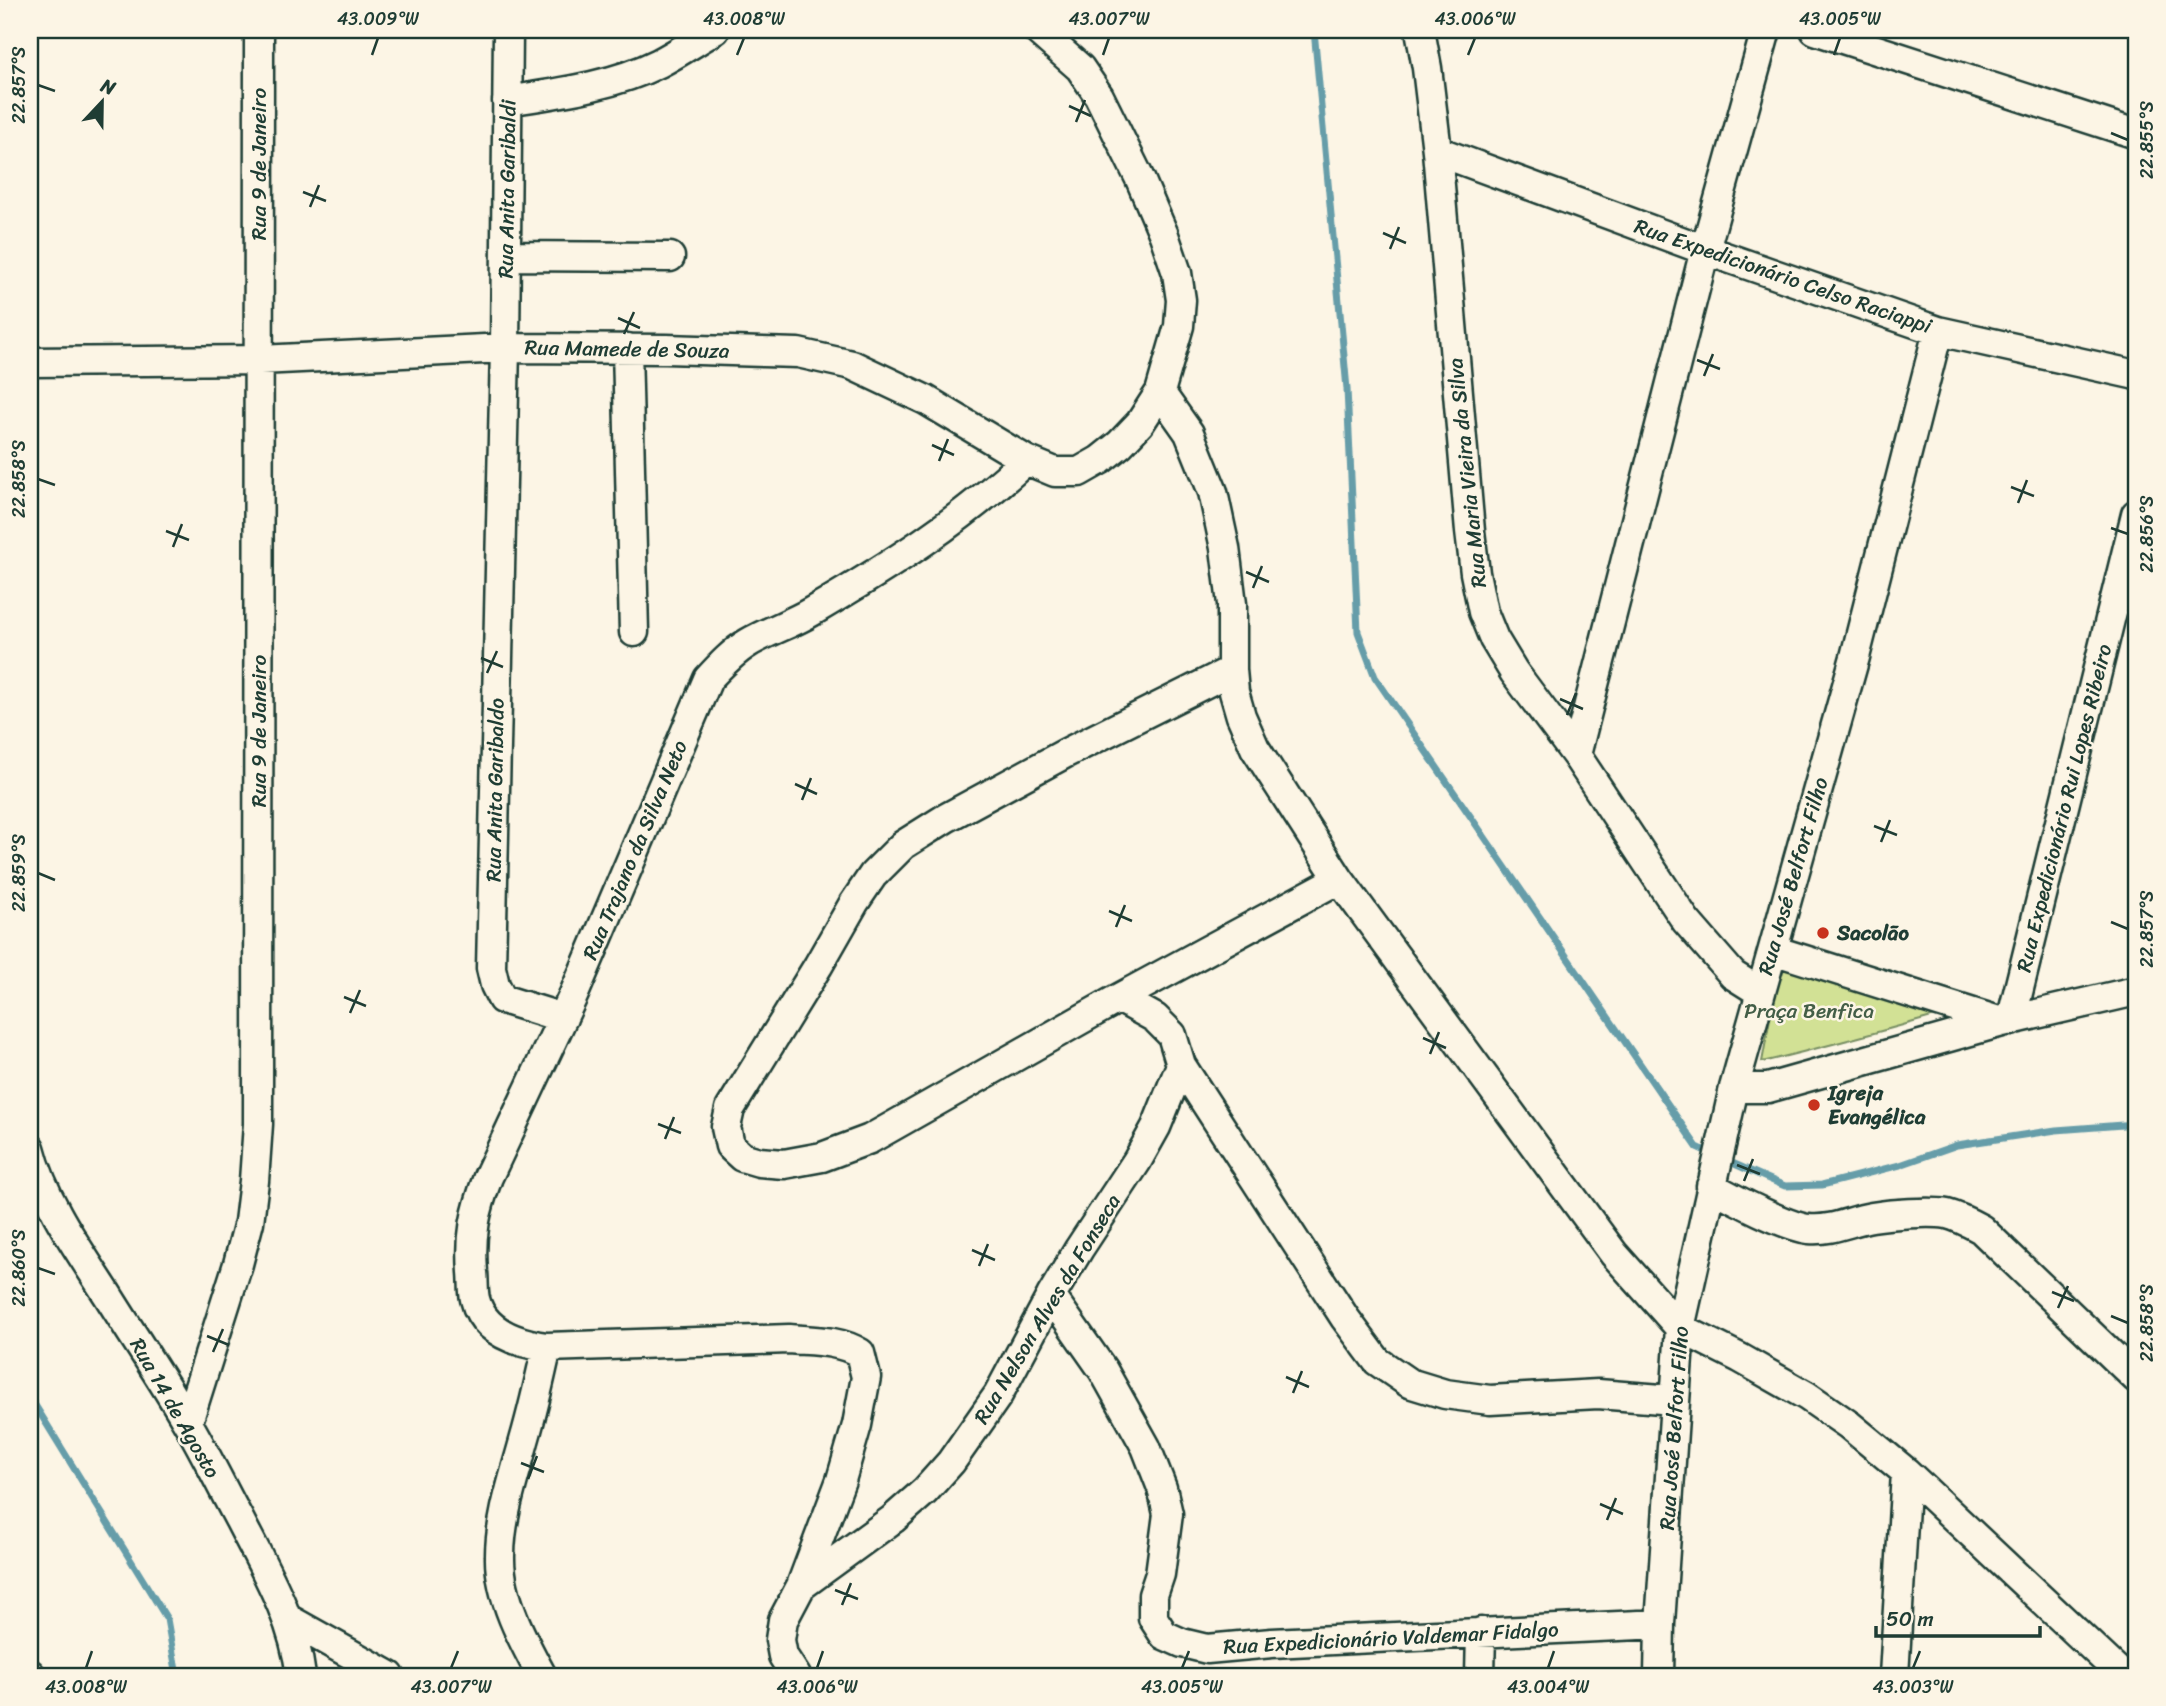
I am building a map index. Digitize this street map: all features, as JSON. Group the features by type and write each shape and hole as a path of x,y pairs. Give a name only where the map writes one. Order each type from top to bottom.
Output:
{"street":[{"name":"Rua 9 de Janeiro","path":"188,1422 238,1264 249,1222 254,1181 259,1073 259,30"},
{"name":"Rua Anita Garibaldi","path":"505,348 508,30"},
{"path":"508,101 570,91 620,78 658,63 715,30"},
{"name":"Rua Mamede de Souza","path":"30,362 260,360 505,348 797,353 852,365 926,400 1026,460 1055,472 1079,472 1101,460 1120,444 1140,424 1160,391 1179,327 1181,300 1177,273 1140,179 1099,96 1080,68 1037,30"},
{"name":"Rua Maria Vieira da Silva","path":"1420,30 1437,151 1470,531 1483,612 1494,639 1514,672 1576,755 1686,921 1733,975 1760,992"},
{"path":"1576,755 1705,250 1766,30"},
{"path":"1815,30 2136,134"},
{"name":"Rua Expedicionário Celso Raciappi","path":"1437,151 1705,250 1938,331 2136,375"},
{"path":"506,256 670,257"},
{"name":"Rua José Belfort Filho","path":"1659,1676 1660,1624 1680,1328 1734,1088 1855,657 1938,331"},
{"name":"Rua Anita Garibaldo","path":"505,348 491,968 502,999 563,1018"},
{"path":"627,348 634,632"},
{"path":"1160,391 1189,433 1213,492 1225,548 1232,604 1234,692 1255,748 1339,879 1614,1254 1680,1328 1807,1396 1849,1425 1906,1472 2123,1676"},
{"name":"Rua Trajano da Silva Neto","path":"547,1347 507,1338 483,1316 475,1300 472,1228 478,1204 496,1160 563,1018 708,679 748,643 809,613 918,546 967,512 1026,460"},
{"name":"Rua Expedicionário Rui Lopes Ribeiro","path":"2007,1021 2136,514"},
{"path":"1232,670 1066,753 902,845 873,875 854,903 730,1109 726,1127 730,1146 741,1157 784,1164 822,1157 870,1139 1119,998 1339,879"},
{"path":"1773,950 2007,1021"},
{"path":"1734,1088 1768,1088 2007,1021 2136,991"},
{"path":"1119,998 1155,1018 1172,1035 1181,1065 1345,1318 1377,1361 1409,1383 1445,1394 1490,1400 1598,1394 1674,1400"},
{"name":"Rua Nelson Alves da Fonseca","path":"801,1586 893,1519 925,1491 951,1462 998,1395 1051,1296 1137,1161 1156,1126 1181,1065"},
{"name":"Rua 14 de Agosto","path":"30,1148 35,1168 67,1229 188,1422 275,1587 288,1619 301,1676"},
{"path":"1711,1186 1763,1212 1806,1228 1841,1227 1871,1217 1923,1213 1945,1214 1965,1221 1981,1229 2136,1378"},
{"name":"Rua Expedicionário Valdemar Fidalgo","path":"1051,1296 1103,1370 1146,1447 1163,1488 1168,1514 1160,1574 1153,1595 1153,1618 1164,1635 1207,1649 1272,1643 1660,1624"},
{"name":"Rua Nelson Alves da Fonseca","path":"547,1347 789,1339 829,1343 849,1347 860,1353 866,1377 857,1425 841,1480 801,1586 783,1620 780,1640 783,1656 796,1676"},
{"path":"542,1676 512,1616 500,1557 513,1481 547,1347"},
{"path":"1894,1676 1906,1472"},
{"path":"288,1619 390,1676"},
{"path":"1480,1676 1481,1632"}],"green space":[{"name":"Praça Benfica","path":"1780,964 1953,1011 1762,1062"}],"waterway":[{"path":"1314,30 1347,389 1358,632 1375,677 1697,1147 1712,1154"},
{"path":"1723,1159 1785,1186 1822,1185 1900,1165 1957,1145 2056,1130 2136,1124"},
{"path":"30,1397 167,1619 177,1676"}],"place":[{"name":"Sacolão","path":"1823,933"},
{"name":"Igreja Evangélica","path":"1814,1105"}]}
